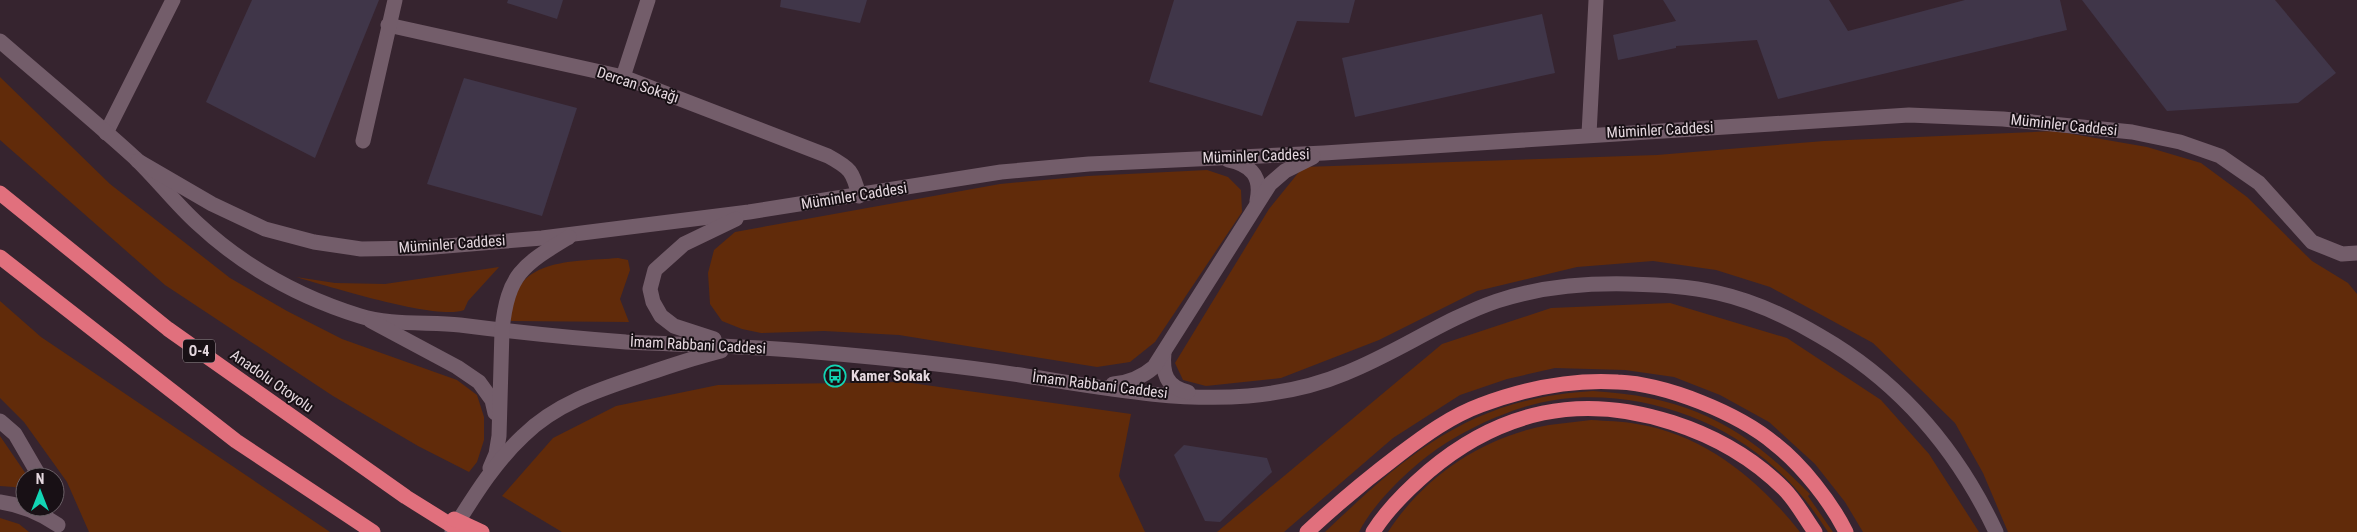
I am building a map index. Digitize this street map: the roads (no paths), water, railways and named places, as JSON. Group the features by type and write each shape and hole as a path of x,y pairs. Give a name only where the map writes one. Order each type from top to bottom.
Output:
{"highway":[{"name":"Anadolu Otoyolu","path":"0,193 168,329 406,497 462,532"},
{"path":"0,257 236,441 373,532"},
{"path":"1307,532 1349,492 1436,427 1480,405 1533,389 1577,382 1620,382 1658,389 1701,402 1737,420 1775,444 1809,478 1838,517 1846,532"},
{"path":"1373,532 1404,492 1450,453 1479,437 1513,422 1543,413 1575,409 1621,411 1663,419 1713,439 1747,460 1784,490 1815,532"},
{"path":"406,497 482,532"}],"main road":[{"path":"106,133 173,0"},
{"path":"363,142 395,0"},
{"path":"623,77 648,0"},
{"path":"1589,134 1596,0"},
{"name":"Dercan Sokağı","path":"388,25 623,77 828,156 843,164 854,176 859,196"},
{"path":"0,41 138,161"},
{"name":"Müminler Caddesi","path":"138,161 212,204 265,229 314,242 361,249 422,248 575,234 749,212 1001,172 1215,157 1324,153 1589,134 1909,115 2003,119 2132,132 2180,142 2220,156 2259,183 2312,242 2342,254 2357,253"},
{"path":"1092,386 1123,384 1141,377 1154,367 1256,203 1270,184 1285,171 1300,162 1324,153"},
{"path":"1215,157 1241,162 1253,171 1257,179 1259,192 1256,203"},
{"name":"İmam Rabbani Caddesi","path":"138,161 194,220 247,264 284,285 365,318 622,341 740,346 910,360 1092,386 1206,396 1243,396 1277,393 1314,384 1348,373 1445,324 1495,302 1540,291 1609,284 1681,287 1718,293 1774,312 1806,327 1861,360 1892,386 1927,423 1954,460 1996,532"},
{"path":"740,346 674,326 661,316 653,302 650,289 655,270 684,244 749,212"},
{"path":"484,481 496,454 499,436 502,330 504,313 512,286 521,270 534,259 575,234"},
{"path":"365,318 457,367 479,382 492,400 499,436"},
{"path":"451,532 484,481 523,435 564,406 603,388 694,357 740,346"},
{"path":"1164,349 1162,368 1167,382 1178,390 1206,396"},
{"path":"0,420 15,434 34,467"},
{"path":"0,502 16,504 33,511 59,529"}],"place":[{"name":"Kamer Sokak","path":"835,376"}]}
